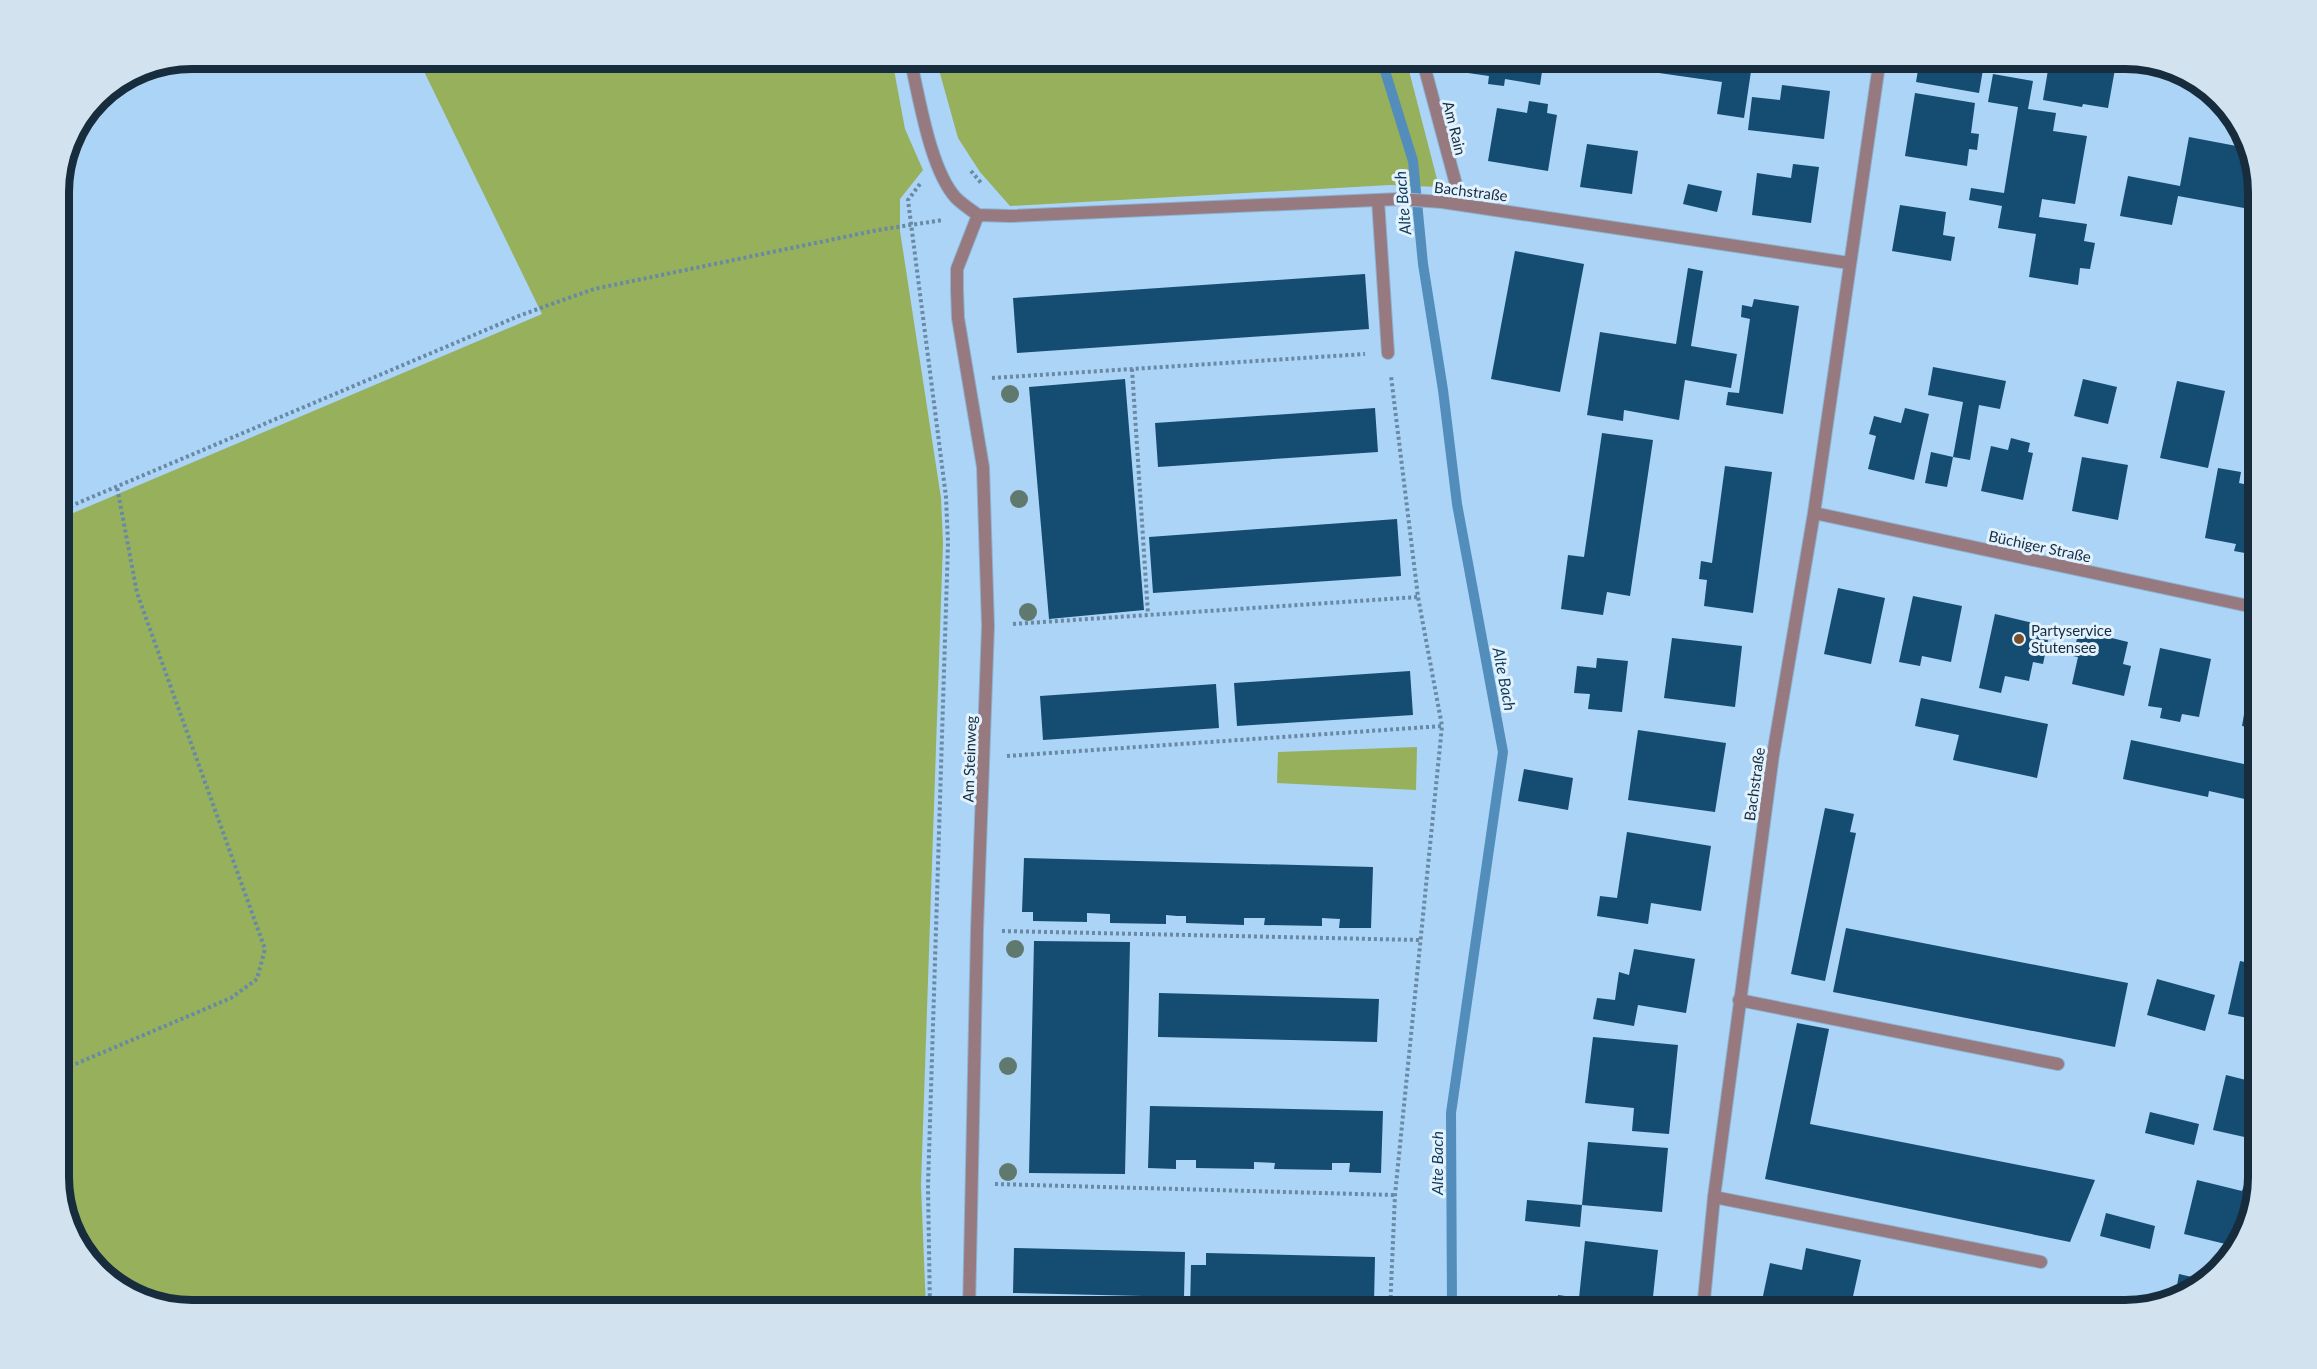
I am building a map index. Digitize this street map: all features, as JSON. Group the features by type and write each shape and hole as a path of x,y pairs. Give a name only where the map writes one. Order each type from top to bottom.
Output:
{"street":[{"path":"912,69 929,142 941,171 955,197 978,215"},
{"name":"Am Rain","path":"1425,69 1461,203"},
{"name":"Bachstraße","path":"1703,1300 1739,1000 1773,755 1814,513 1878,69"},
{"name":"Bachstraße","path":"978,215 1010,216 1399,199 1461,203 1849,263"},
{"path":"1378,200 1388,352"},
{"name":"Am Steinweg","path":"969,1300 977,930 988,626 983,467 958,318 957,269 978,215"},
{"name":"Büchiger Straße","path":"1814,513 2248,606"},
{"path":"1739,1000 2058,1064"},
{"path":"1714,1197 2041,1262"}],"path":[{"path":"930,1300 928,1186 948,543 946,497 908,200 923,180 941,171"},
{"path":"69,506 521,315 594,289 912,225"},
{"path":"969,380 1388,352 1418,597 1442,726 1395,1195 1390,1300"},
{"path":"1132,369 1148,614"},
{"path":"69,1067 231,998 257,979 265,949 137,593 117,487"},
{"path":"988,626 1418,597"},
{"path":"985,758 1442,726"},
{"path":"977,930 1420,940"},
{"path":"971,1183 1395,1195"}],"green space":[{"path":"423,69 894,69 905,129 923,170 900,199 900,231 941,498 943,543 921,1185 926,1300 176,1299 145,1291 117,1275 94,1252 76,1216 69,1185 69,515 542,314"},
{"path":"939,69 1409,69 1439,187 1390,185 1010,206 980,172 958,138"},
{"path":"1417,747 1416,790 1277,783 1278,752"}],"building":[{"path":"1454,69 1542,69 1540,85 1505,79 1504,86 1488,84 1489,76 1454,71"},
{"path":"1652,69 1751,69 1744,118 1717,114 1722,82 1652,72"},
{"path":"1918,69 1983,69 1979,93 1916,82"},
{"path":"2048,69 2115,69 2108,108 2083,104 2082,107 2043,100"},
{"path":"1993,74 2033,81 2028,109 2056,113 2053,131 2087,136 2075,204 2042,199 2039,217 2087,224 2084,241 2095,243 2090,269 2080,268 2078,285 2029,277 2036,234 1998,228 2002,206 1969,200 1971,188 2004,193 2018,107 1988,102"},
{"path":"1782,85 1830,91 1824,139 1748,130 1752,97 1780,100"},
{"path":"1915,93 1975,103 1971,133 1979,134 1977,150 1969,149 1967,166 1905,156"},
{"path":"1529,101 1548,104 1547,113 1557,115 1548,171 1488,161 1497,108 1527,113"},
{"path":"2189,137 2238,146 2246,168 2248,184 2244,208 2178,196 2172,225 2120,216 2128,176 2180,186"},
{"path":"1587,144 1638,151 1632,194 1580,187"},
{"path":"1793,164 1819,167 1811,223 1752,215 1757,173 1791,178"},
{"path":"1688,184 1722,191 1717,212 1683,204"},
{"path":"1900,205 1946,212 1943,235 1955,237 1951,261 1892,251"},
{"path":"1515,251 1584,264 1560,392 1491,379"},
{"path":"1688,268 1703,271 1691,346 1737,354 1731,388 1685,380 1679,420 1624,410 1623,421 1587,415 1600,332 1676,344"},
{"path":"1365,274 1369,329 1017,353 1013,298"},
{"path":"1754,299 1799,306 1783,414 1726,405 1728,392 1739,393 1750,319 1741,317 1742,305 1752,307"},
{"path":"1933,367 2006,381 2000,409 1979,405 1970,460 1953,457 1963,402 1928,395"},
{"path":"1125,379 1144,610 1049,619 1029,387"},
{"path":"2083,379 2117,387 2108,424 2074,416"},
{"path":"2177,381 2225,391 2208,468 2160,458"},
{"path":"1375,408 1378,452 1158,467 1155,423"},
{"path":"1905,408 1929,414 1914,480 1868,469 1876,436 1869,434 1874,416 1901,423"},
{"path":"1602,433 1653,440 1630,596 1607,592 1603,615 1561,609 1568,555 1584,557"},
{"path":"2011,438 2030,443 2028,452 2033,453 2023,500 1981,491 1991,446 2008,450"},
{"path":"1931,452 1953,457 1947,487 1925,483"},
{"path":"2082,457 2128,465 2118,520 2072,511"},
{"path":"1725,466 1772,472 1753,613 1704,606 1707,580 1699,579 1701,561 1712,563"},
{"path":"2218,468 2241,472 2239,483 2248,485 2248,547 2245,553 2234,551 2236,544 2205,538"},
{"path":"1397,519 1401,576 1153,593 1149,537"},
{"path":"1838,588 1885,598 1871,664 1824,654"},
{"path":"1913,596 1962,606 1951,662 1922,656 1920,666 1899,662"},
{"path":"1995,614 2042,625 2039,639 2048,640 2043,664 2033,662 2029,681 2005,676 2001,693 1979,688"},
{"path":"2079,630 2128,642 2123,664 2131,666 2124,696 2072,684 2078,657 2073,656"},
{"path":"1672,638 1742,646 1735,707 1664,698"},
{"path":"2160,648 2211,659 2199,717 2182,714 2180,722 2160,718 2162,708 2148,706"},
{"path":"1597,658 1628,661 1622,712 1588,709 1590,694 1574,693 1577,666 1596,668"},
{"path":"1410,671 1413,715 1237,726 1234,683"},
{"path":"1216,684 1219,728 1043,740 1040,696"},
{"path":"2248,691 2248,727 2242,726"},
{"path":"1921,698 2048,724 2037,778 1953,760 1959,735 1915,726"},
{"path":"1638,730 1726,743 1715,812 1628,800"},
{"path":"2131,740 2248,765 2248,800 2209,791 2208,797 2123,779"},
{"path":"1524,769 1573,778 1568,810 1518,801"},
{"path":"1825,808 1854,814 1850,832 1856,833 1825,981 1791,974"},
{"path":"1627,832 1711,846 1701,911 1651,903 1648,924 1597,916 1600,896 1617,898"},
{"path":"1024,858 1373,867 1371,928 1339,928 1340,919 1322,918 1322,926 1264,925 1265,918 1244,918 1244,925 1186,923 1186,916 1166,915 1166,924 1110,923 1110,914 1087,913 1087,922 1033,921 1033,912 1022,912"},
{"path":"1846,928 2128,983 2115,1047 1833,992"},
{"path":"1034,941 1130,942 1125,1174 1029,1173"},
{"path":"1634,949 1695,959 1686,1013 1638,1005 1634,1026 1593,1019 1597,998 1615,1000 1619,972 1629,975"},
{"path":"2240,961 2248,963 2248,1018 2228,1014"},
{"path":"2157,979 2215,995 2205,1031 2147,1015"},
{"path":"1159,993 1379,999 1377,1042 1158,1037"},
{"path":"1797,1023 1829,1029 1810,1124 2095,1180 2070,1242 1765,1179"},
{"path":"1593,1037 1678,1045 1669,1134 1632,1131 1634,1108 1585,1103"},
{"path":"2226,1075 2248,1080 2248,1138 2213,1130"},
{"path":"1150,1106 1383,1111 1381,1173 1349,1172 1350,1163 1332,1163 1332,1170 1274,1169 1275,1163 1254,1162 1254,1169 1196,1168 1196,1160 1176,1160 1176,1169 1148,1168"},
{"path":"2150,1112 2199,1124 2194,1145 2145,1133"},
{"path":"1588,1142 1668,1148 1662,1212 1582,1205"},
{"path":"2197,1180 2242,1191 2245,1182 2248,1183 2244,1209 2228,1245 2184,1234"},
{"path":"1527,1200 1582,1205 1580,1227 1525,1221"},
{"path":"2106,1213 2155,1226 2150,1249 2100,1236"},
{"path":"1585,1241 1658,1250 1653,1300 1557,1300 1558,1295 1579,1298"},
{"path":"1014,1248 1185,1252 1184,1297 1013,1293"},
{"path":"1806,1248 1861,1260 1852,1300 1762,1300 1770,1263 1802,1270"},
{"path":"1206,1253 1375,1257 1374,1300 1205,1298 1205,1300 1190,1300 1191,1265 1206,1265"},
{"path":"2179,1274 2196,1278 2186,1284 2176,1289"}],"waterway":[{"name":"Alte Bach","path":"1384,69 1413,161 1423,264 1443,390 1457,504 1503,752 1451,1113 1452,1300"}],"place":[{"name":"Partyservice Stutensee","path":"2019,639"}]}
